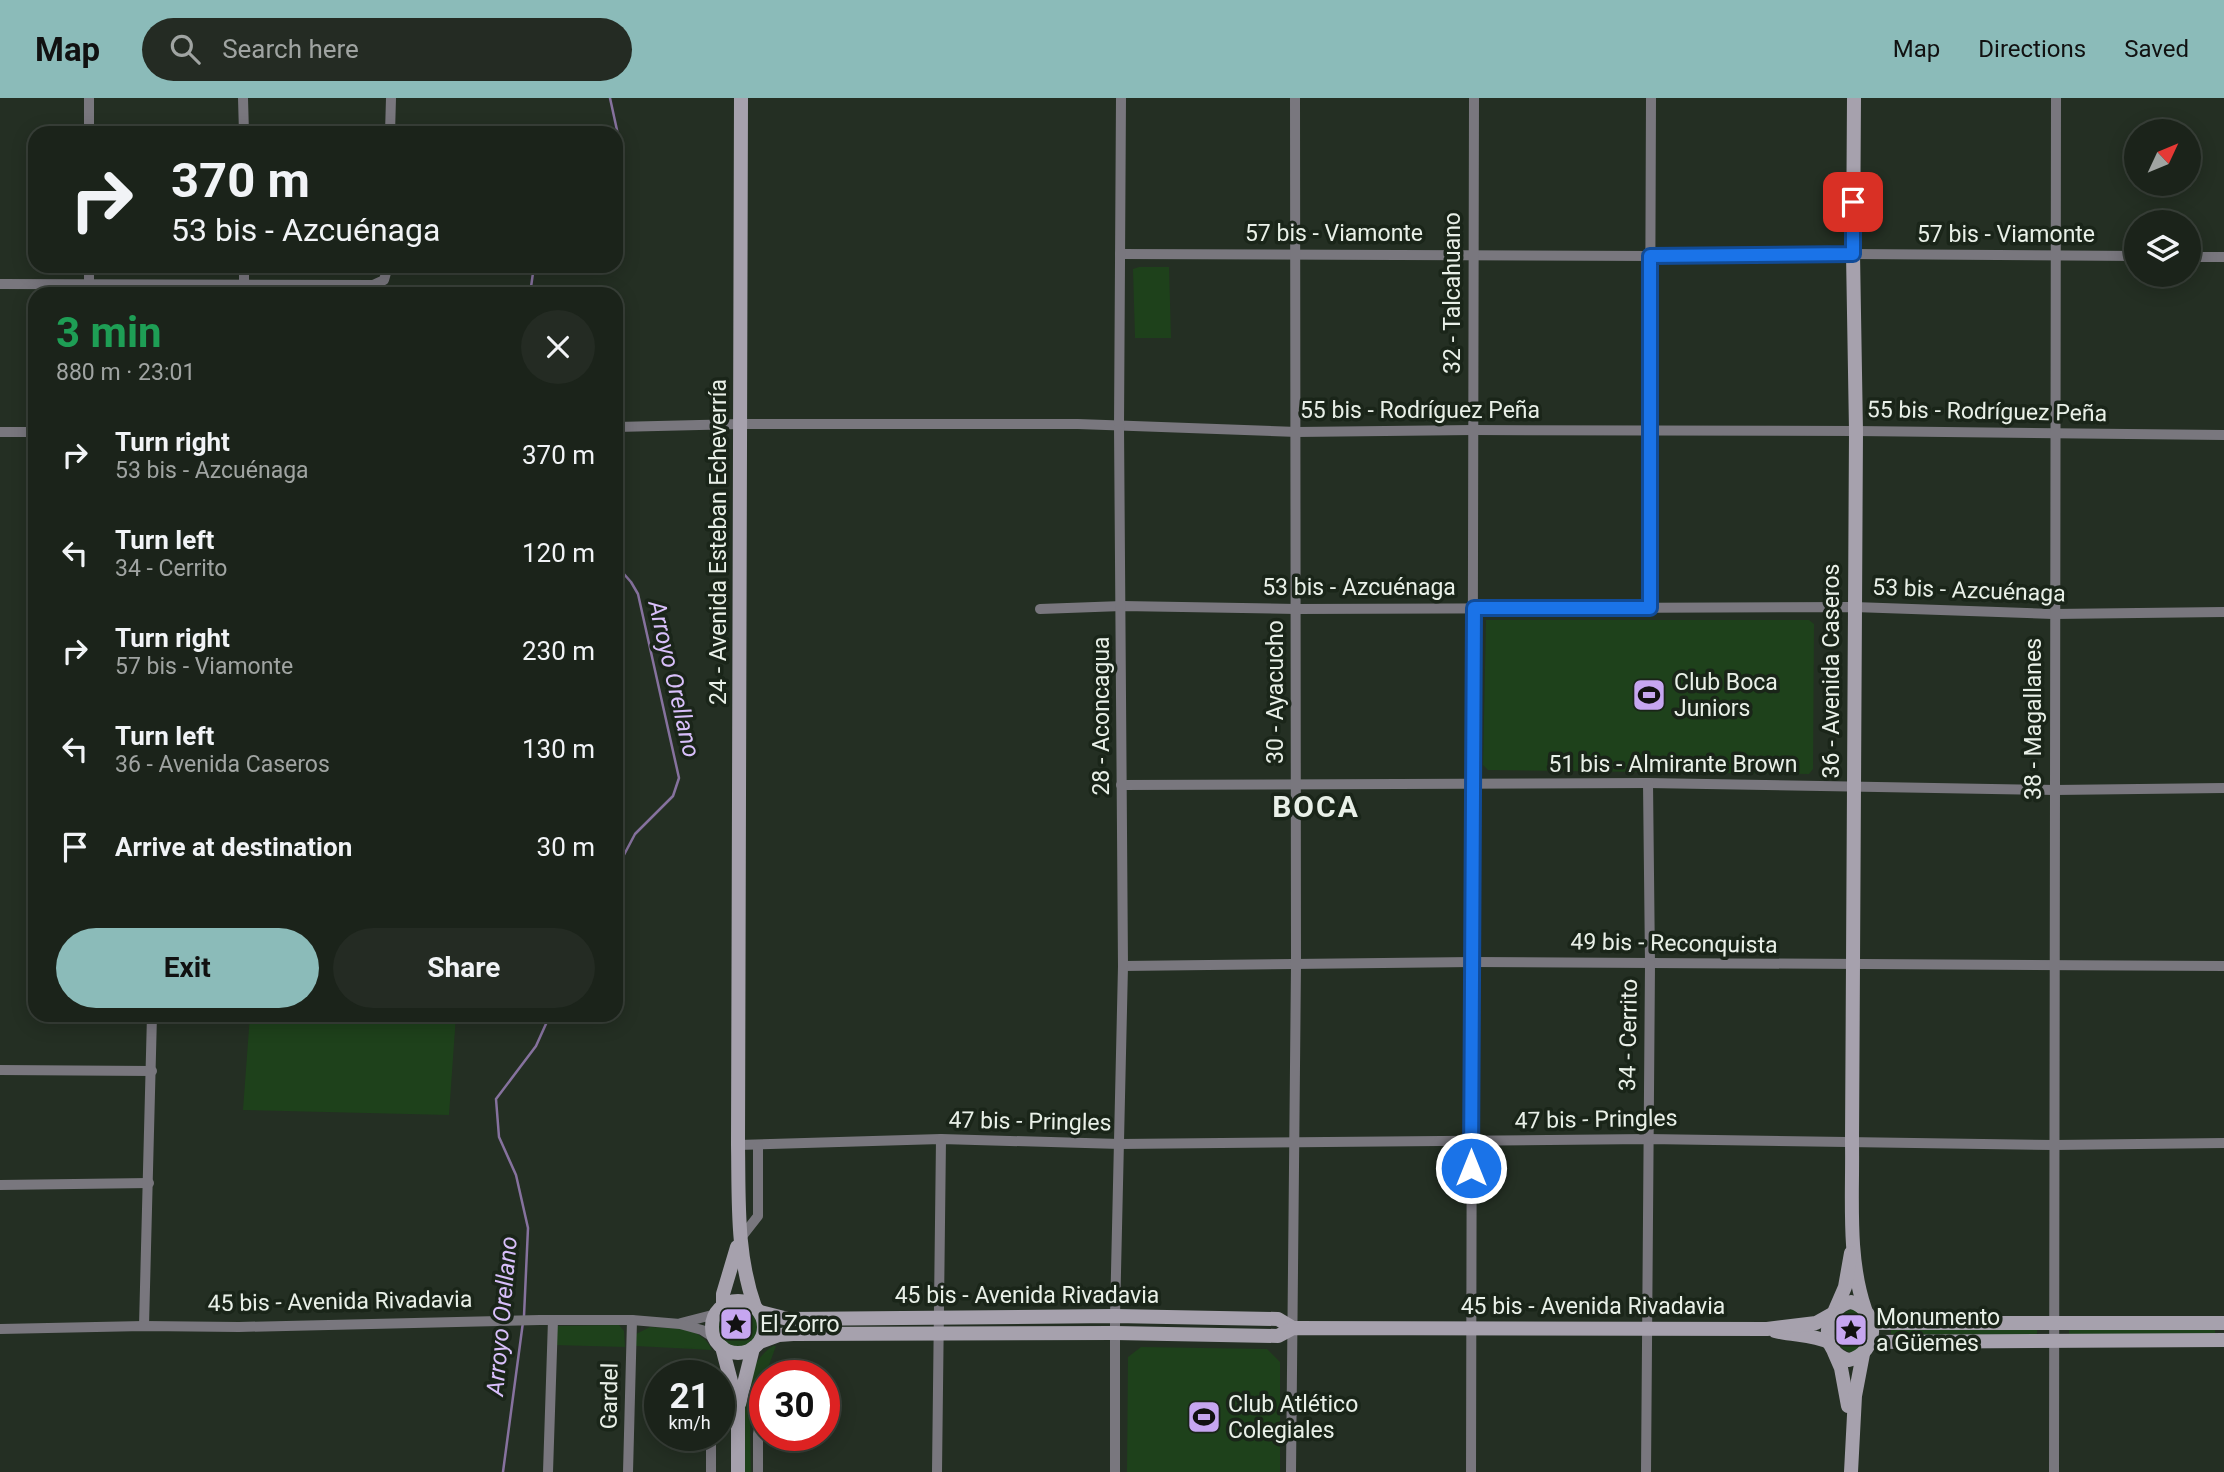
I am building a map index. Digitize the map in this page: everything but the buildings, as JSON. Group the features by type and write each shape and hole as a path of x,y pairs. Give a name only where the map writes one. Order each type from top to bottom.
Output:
{"main road":[{"name":"24 - Avenida Esteban Echeverría","path":"741,98 738,1145 742,1264 757,1309"},
{"name":"36 - Avenida Caseros","path":"1854,98 1856,431 1852,1142 1853,1245 1860,1295 1865,1309"},
{"name":"24 - Avenida Esteban Echeverría","path":"719,1310 740,1239"},
{"name":"36 - Avenida Caseros","path":"1833,1313 1845,1287 1853,1245"},
{"path":"738,1408 713,1331 719,1310 733,1301 744,1301 757,1309 764,1327 756,1345 738,1408 738,1472"},
{"path":"1851,1433 1841,1368 1831,1345 1828,1324 1833,1313 1851,1302 1865,1309 1872,1323 1855,1396 1851,1472"},
{"name":"45 bis - Avenida Rivadavia","path":"757,1309 788,1319 1115,1316 1278,1319 1293,1328"},
{"name":"45 bis - Avenida Rivadavia","path":"756,1345 779,1335 793,1334 1115,1333 1278,1336 1293,1328 1767,1329 1816,1323 1833,1313"},
{"path":"1872,1323 2224,1323"},
{"name":"45 bis - Avenida Rivadavia","path":"1767,1329 1795,1336 1815,1336 1831,1345"},
{"path":"1831,1345 1844,1359 1858,1358 1867,1348 2053,1339 2224,1340"},
{"path":"719,1343 737,1353 756,1345"}],"street":[{"path":"89,98 89,126"},
{"path":"243,98 244,126"},
{"path":"390,126 391,98"},
{"name":"28 - Aconcagua","path":"1115,1472 1115,1316 1123,966 1119,426 1121,98"},
{"name":"30 - Ayacucho","path":"1291,1472 1296,965 1295,98"},
{"name":"32 - Talcahuano","path":"1471,1472 1474,98"},
{"path":"1650,608 1651,98"},
{"name":"38 - Magallanes","path":"2054,1472 2053,614 2056,98"},
{"name":"57 bis - Viamonte","path":"1120,254 2124,256"},
{"path":"2201,257 2224,257"},
{"path":"89,273 89,284"},
{"path":"244,273 244,285"},
{"path":"0,284 373,285 384,280 386,273"},
{"name":"55 bis - Rodríguez Peña","path":"623,427 1078,424 1297,432 1856,431 2224,435"},
{"path":"0,432 28,432"},
{"name":"53 bis - Azcuénaga","path":"1040,609 1854,607 2053,614 2224,612"},
{"name":"51 bis - Almirante Brown","path":"1121,785 1648,783 2054,790 2224,788"},
{"name":"34 - Cerrito","path":"1646,1472 1650,964 1648,783"},
{"name":"49 bis - Reconquista","path":"1123,966 1473,962 2224,967"},
{"path":"144,1326 152,1022"},
{"path":"0,1070 152,1071"},
{"path":"937,1472 941,1139"},
{"name":"47 bis - Pringles","path":"738,1145 941,1139 1120,1144 1648,1139 2054,1145 2224,1143"},
{"name":"24 - Avenida Esteban Echeverría","path":"740,1239 758,1216 758,1146"},
{"path":"0,1185 149,1183"},
{"name":"45 bis - Avenida Rivadavia","path":"680,1324 719,1310"},
{"path":"548,1472 553,1320"},
{"name":"45 bis - Avenida Rivadavia","path":"0,1329 632,1320 680,1324 702,1330 719,1343"},
{"name":"Gardel","path":"628,1472 632,1320"},
{"path":"711,1451 711,1472"},
{"path":"758,1451 758,1472"}],"green space":[{"path":"1169,267 1171,338 1135,338 1133,269"},
{"name":"Club Boca Juniors","path":"1486,620 1809,620 1814,624 1813,769 1809,774 1488,770 1483,765"},
{"path":"249,1022 456,1022 449,1115 243,1110"},
{"path":"738,1307 746,1308 752,1313 757,1319 757,1335 752,1341 746,1346 738,1347 730,1346 724,1341 719,1335 718,1327 719,1319 724,1313 730,1308"},
{"path":"1853,1308 1865,1322 1865,1341 1855,1352 1849,1352 1837,1341 1835,1327 1839,1316"},
{"path":"619,1325 624,1331 625,1347 554,1345 555,1326"},
{"path":"650,1327 694,1332 707,1342 712,1350 636,1346 636,1334"},
{"path":"1891,1330 2037,1330 2037,1335 1891,1334"},
{"path":"2069,1330 2215,1330 2215,1334 2069,1334"},
{"path":"776,1346 771,1360 759,1360"},
{"name":"Club Atlético Colegiales","path":"1141,1347 1267,1349 1280,1362 1280,1472 1127,1472 1128,1357"},
{"path":"749,1378 751,1472 743,1472 742,1421"}],"waterway":[{"name":"Arroyo Orellano","path":"610,98 616,126"},
{"name":"Arroyo Orellano","path":"531,287 533,273"},
{"name":"Arroyo Orellano","path":"623,573 638,594 679,778 673,796 635,834 623,857"},
{"name":"Arroyo Orellano","path":"524,1316 528,1228 516,1175 499,1137 496,1099 536,1046 547,1022"},
{"name":"Arroyo Orellano","path":"503,1472 523,1322"}],"place":[{"name":"Club Boca Juniors","path":"1649,695"},
{"name":"El Zorro","path":"736,1324"},
{"name":"Monumento a Güemes","path":"1851,1330"},
{"name":"Club Atlético Colegiales","path":"1204,1417"}],"district":[{"name":"BOCA","path":"1316,807"}],"route":[{"path":"1471,1168 1474,608 1650,608 1650,256 1853,254 1853,202"}]}
